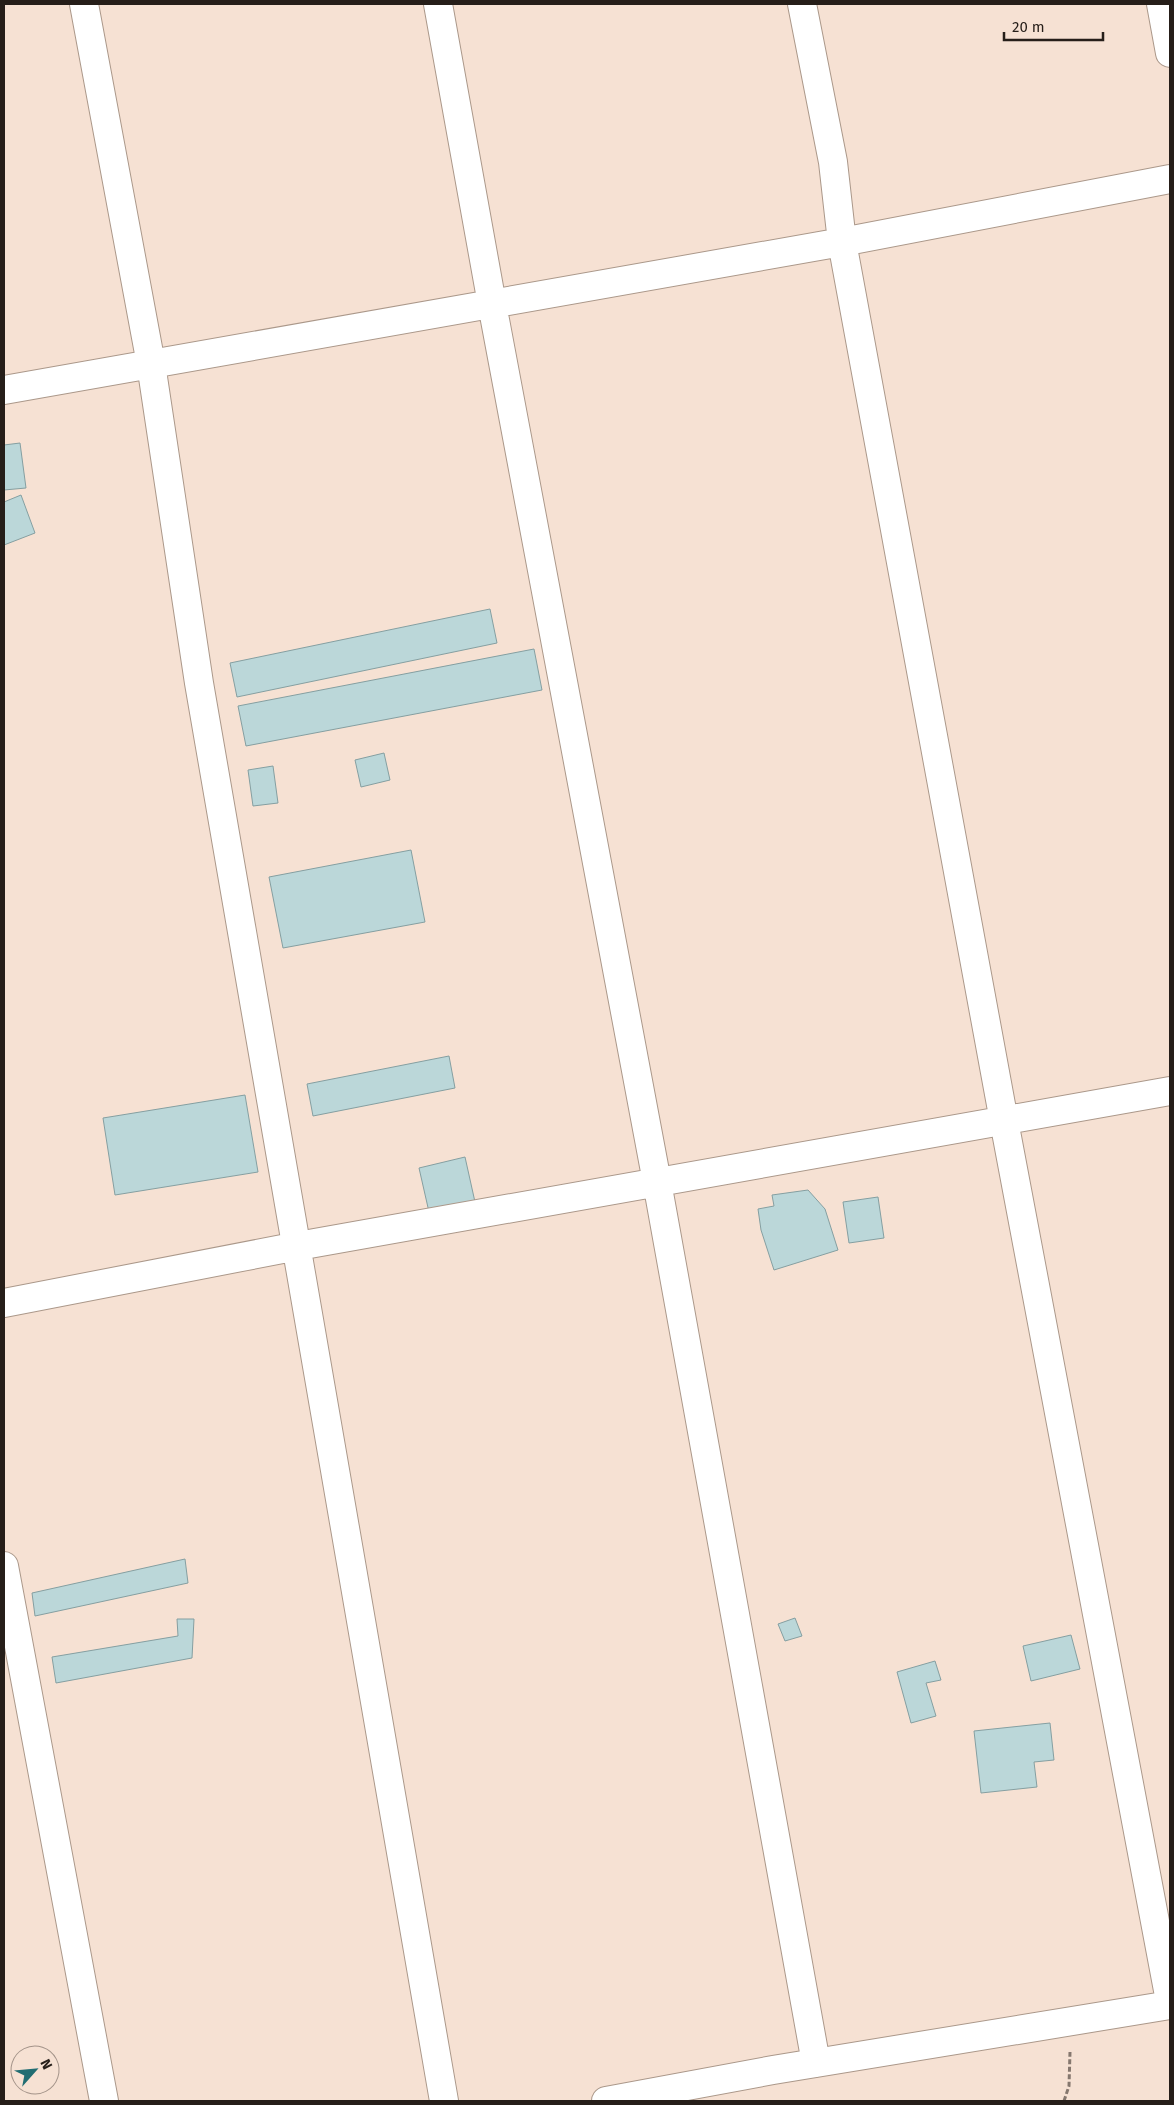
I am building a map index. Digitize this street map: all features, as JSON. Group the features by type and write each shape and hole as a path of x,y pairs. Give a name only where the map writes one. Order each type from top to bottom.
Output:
{"street":[{"path":"84,4 152,364 199,683 298,1246 444,2101"},
{"path":"438,4 492,304 657,1182 816,2063"},
{"path":"802,4 833,162 842,242 1004,1121 1170,2001"},
{"path":"1161,4 1170,53"},
{"path":"4,390 645,278 1170,178"},
{"path":"4,1303 298,1246 1170,1091"},
{"path":"4,1566 104,2101"},
{"path":"606,2101 816,2063 1170,2006"}],"path":[{"path":"1064,2101 1069,2086 1071,2022"}],"building":[{"path":"20,443 26,488 4,490 4,445"},
{"path":"21,495 35,533 4,545 4,502"},
{"path":"490,609 497,643 237,697 230,663"},
{"path":"534,649 542,690 246,746 238,706"},
{"path":"384,753 390,780 361,787 355,760"},
{"path":"273,766 278,803 253,806 248,770"},
{"path":"411,850 425,922 283,948 269,877"},
{"path":"449,1056 455,1088 313,1116 307,1084"},
{"path":"245,1095 258,1172 115,1195 103,1118"},
{"path":"465,1157 475,1202 429,1212 419,1168"},
{"path":"808,1190 825,1209 838,1250 774,1270 761,1230 758,1209 774,1206 772,1195"},
{"path":"878,1197 884,1238 849,1243 843,1202"},
{"path":"185,1559 188,1583 35,1616 32,1593"},
{"path":"795,1618 802,1636 785,1641 778,1624"},
{"path":"177,1619 194,1619 192,1658 56,1683 52,1657 178,1636"},
{"path":"1071,1635 1080,1669 1031,1681 1023,1646"},
{"path":"935,1661 941,1680 926,1683 936,1716 911,1723 897,1672"},
{"path":"1050,1723 1054,1760 1034,1762 1037,1787 981,1793 974,1731"}]}
